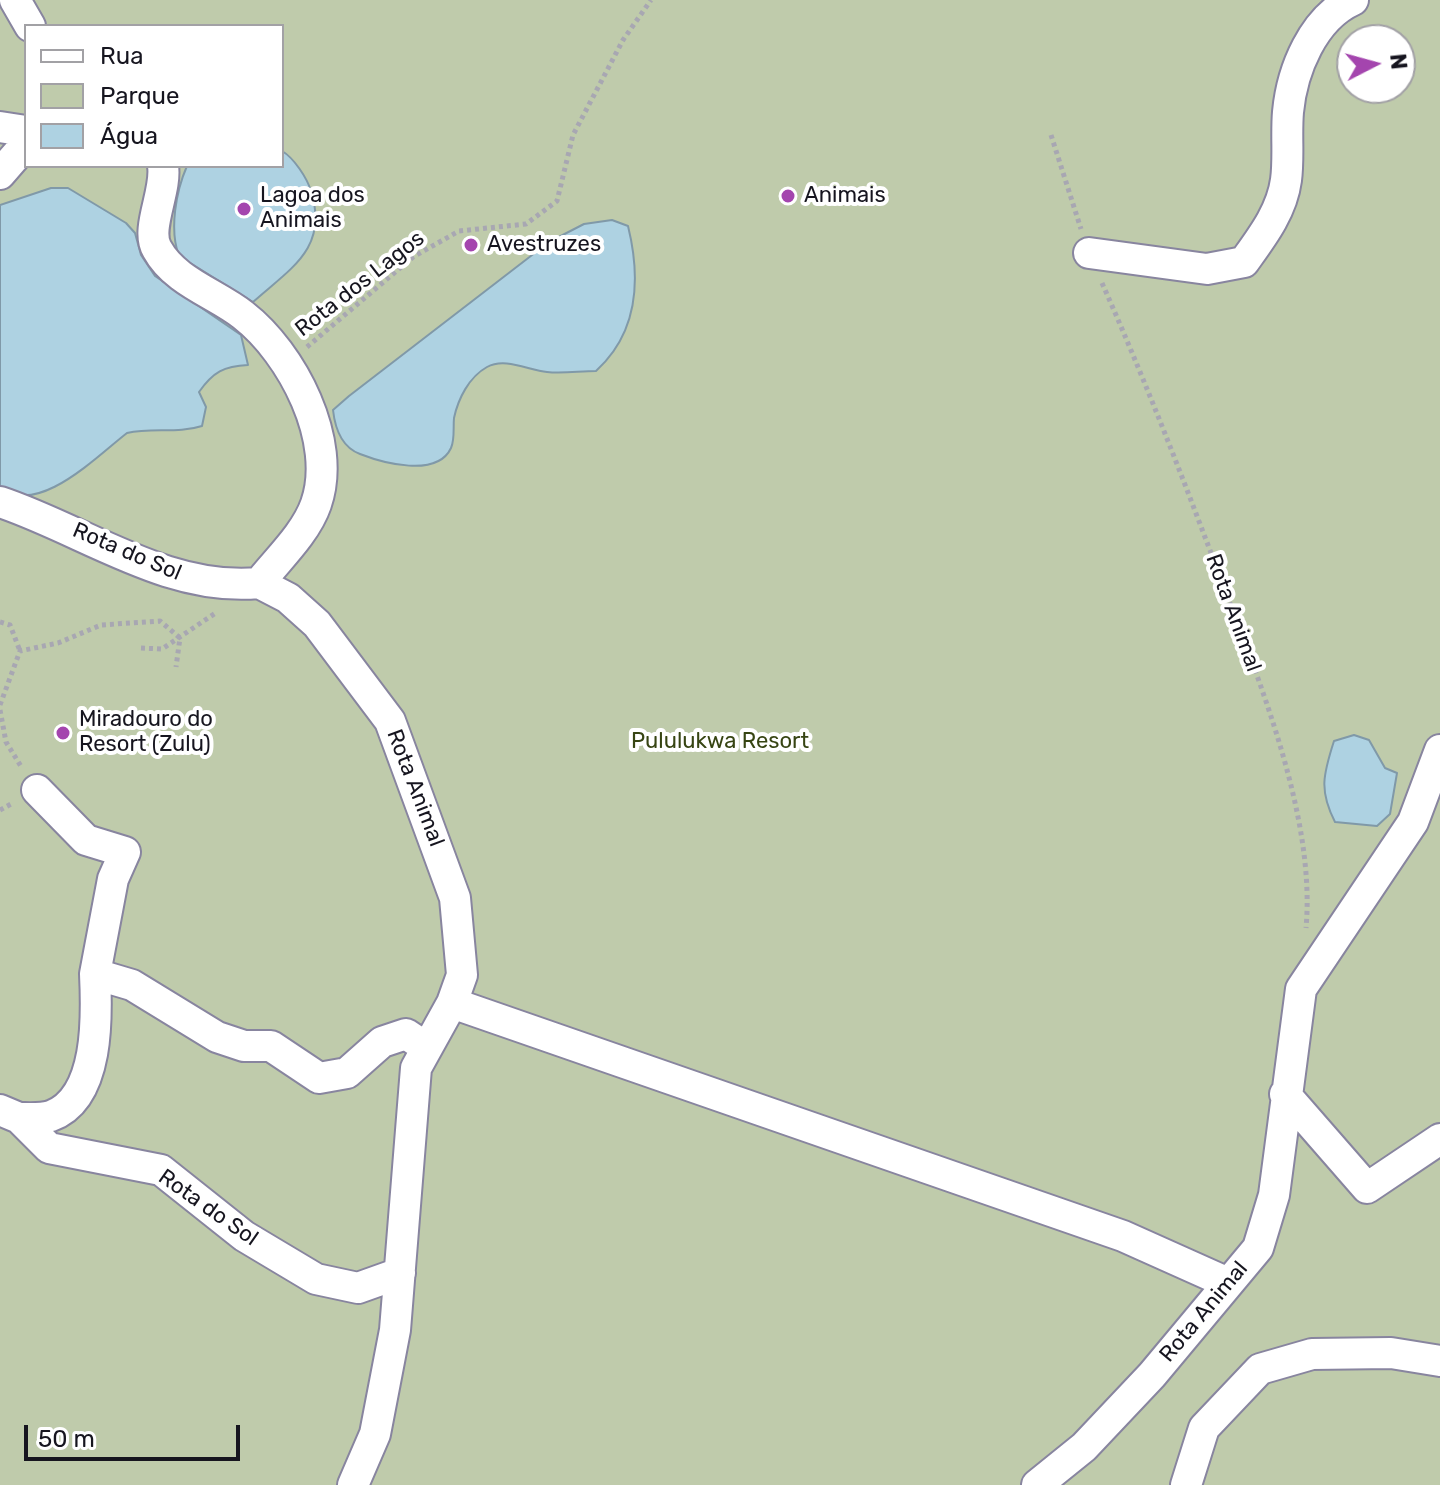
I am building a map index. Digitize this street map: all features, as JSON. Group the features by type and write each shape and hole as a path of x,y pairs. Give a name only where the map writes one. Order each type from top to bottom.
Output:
{"street":[{"path":"15,0 29,24"},
{"path":"1089,253 1207,269 1244,262 1271,225 1286,183 1288,110 1305,50 1333,9 1353,0"},
{"path":"0,127 24,131"},
{"path":"0,174 24,146"},
{"path":"163,168 154,224 154,246 180,276 243,315 277,347 297,378 322,464 316,504 301,530 259,583"},
{"name":"Rota do Sol","path":"1,502 42,516 147,564 212,582 259,583"},
{"name":"Rota Animal","path":"259,583 288,598 317,624 390,721 455,898 462,975 452,1003 416,1068 395,1330 375,1434 353,1485"},
{"name":"Rota Animal","path":"1037,1485 1084,1447 1133,1395 1258,1248 1274,1195 1301,989 1413,822 1440,750"},
{"name":"Rota do Sol","path":"10,1114 49,1117 68,1106 85,1077 98,1032 95,974 113,879 125,852 86,840 37,790"},
{"path":"95,974 132,985 217,1037 244,1046 271,1046 319,1078 347,1073 382,1042 406,1034 427,1048"},
{"path":"452,1003 1123,1236 1228,1283"},
{"path":"1285,1094 1367,1188 1440,1139"},
{"name":"Rota do Sol","path":"10,1114 49,1148 161,1170 244,1236 316,1279 358,1288 400,1273"},
{"path":"1186,1485 1204,1428 1260,1369 1312,1354 1391,1353 1440,1361"}],"path":[{"name":"Rota dos Lagos","path":"288,363 413,257 459,231 526,224 557,201 573,135 623,40 651,0"},
{"name":"Rota Animal","path":"1051,135 1089,253 1156,406 1256,675 1289,780 1310,889 1306,932"},
{"path":"141,648 162,649 223,608 212,582"},
{"path":"20,651 58,643 101,625 160,621 180,638"},
{"path":"0,622 10,625 20,651 0,705"},
{"path":"176,667 180,638"}],"green space":[{"name":"Pululukwa Resort","path":"0,0 1440,0 1440,1485 0,1485"}],"water":[{"path":"284,152 303,174 311,191 315,228 311,242 293,267 253,302 179,256 174,223 186,168 284,168"},
{"path":"51,188 68,188 126,223 135,233 141,255 155,276 241,335 248,365 220,371 204,385 199,392 206,407 202,426 127,433 83,469 48,490 31,495 15,494 0,486 0,205"},
{"path":"612,220 628,226 635,266 633,304 621,339 596,371 553,373 501,363 487,367 465,389 454,418 451,448 434,463 395,464 360,454 348,447 337,430 333,410 349,396 549,242 584,224"},
{"path":"1354,735 1369,740 1385,768 1397,773 1390,814 1377,826 1335,822 1327,801 1325,773 1334,741"}],"place":[{"name":"Animais","path":"788,196"},
{"name":"Lagoa dos Animais","path":"244,209"},
{"name":"Avestruzes","path":"471,245"},
{"name":"Miradouro do Resort (Zulu)","path":"63,733"}]}
